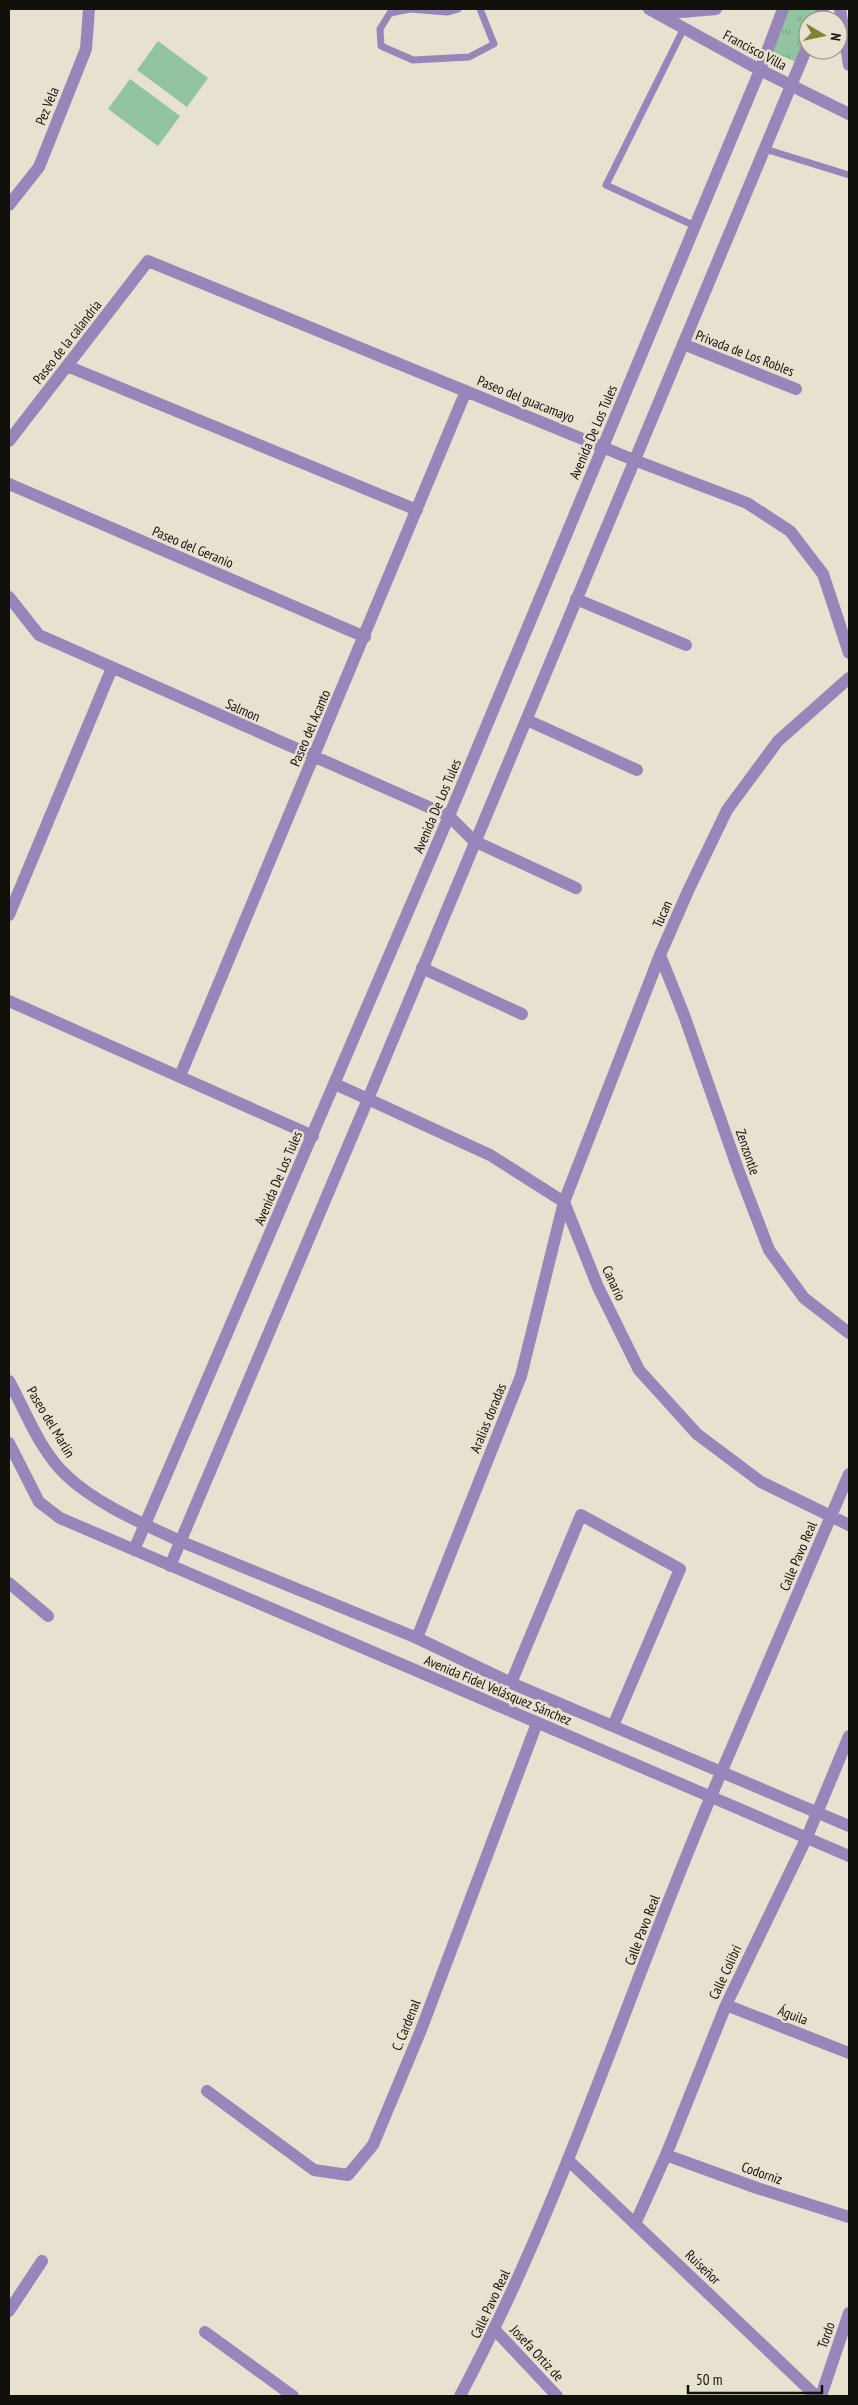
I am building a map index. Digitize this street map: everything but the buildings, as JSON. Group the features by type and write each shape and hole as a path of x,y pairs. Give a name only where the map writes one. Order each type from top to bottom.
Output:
{"street":[{"name":"Pez Vela","path":"9,205 39,167 86,49 89,9"},
{"path":"654,11 716,9"},
{"name":"Avenida De Los Tules","path":"134,1550 449,816 760,70 783,9"},
{"path":"840,9 849,65"},
{"name":"Francisco Villa","path":"654,11 760,70 849,114"},
{"path":"170,1566 182,1542 368,1099 474,841 527,720 802,60"},
{"name":"Paseo del guacamayo","path":"148,261 634,460 747,503 790,531 823,574 849,653"},
{"name":"Paseo de la calandria","path":"9,441 148,261"},
{"name":"Privada de Los Robles","path":"683,344 796,389"},
{"path":"67,366 417,510"},
{"name":"Paseo del Acanto","path":"180,1076 365,637 466,391"},
{"name":"Paseo del Geranio","path":"9,484 365,637"},
{"name":"Salmon","path":"9,597 39,635 449,816 474,841"},
{"path":"576,599 686,645"},
{"path":"9,916 112,668"},
{"name":"Tucan","path":"564,1202 660,955 727,810 778,741 849,678"},
{"path":"527,720 637,770"},
{"path":"474,841 576,888"},
{"name":"Zenzontle","path":"660,955 684,1015 739,1172 769,1250 804,1298 849,1333"},
{"path":"422,968 522,1014"},
{"path":"9,1001 313,1136"},
{"path":"335,1084 490,1155 564,1202"},
{"name":"Canario","path":"564,1202 598,1286 640,1370 697,1434 761,1482 849,1524"},
{"name":"Aralias doradas","path":"417,1638 521,1376 564,1202"},
{"name":"Paseo del Marlin","path":"9,1381 50,1456 66,1476 99,1499 145,1525"},
{"path":"9,1443 39,1502 60,1518 134,1550"},
{"name":"Calle Pavo Real","path":"460,2396 495,2330 531,2252 711,1797 849,1474"},
{"path":"511,1683 581,1515 680,1569 613,1726"},
{"name":"Avenida Fidel Velásquez Sánchez","path":"145,1525 182,1542 417,1638 511,1683 849,1826"},
{"name":"Avenida Fidel Velásquez Sánchez","path":"134,1550 849,1856"},
{"path":"9,1583 48,1616"},
{"name":"C. Cardenal","path":"208,2091 314,2170 348,2175 373,2145 422,2030 537,1723"},
{"name":"Calle Colibri","path":"635,2224 666,2155 726,2005 807,1837 849,1736"},
{"name":"Águila","path":"726,2005 849,2052"},
{"name":"Codorniz","path":"666,2155 757,2188 849,2217"},
{"name":"Ruiseñor","path":"568,2160 816,2396"},
{"path":"9,2311 42,2261"},
{"name":"Tordo","path":"821,2396 849,2313"},
{"name":"Josefa Ortiz de","path":"495,2330 557,2396"},
{"path":"204,2332 292,2396"}],"lane":[{"path":"458,9 447,12 410,9 390,13 380,29 382,46 413,60 469,57 494,44 480,9"},
{"path":"684,28 606,185 695,226"},
{"path":"765,149 849,176"}],"green space":[{"path":"788,9 819,9 798,10 798,63 771,51"},
{"path":"158,41 208,78 187,107 137,70"},
{"path":"130,79 180,116 158,146 108,109"}]}
